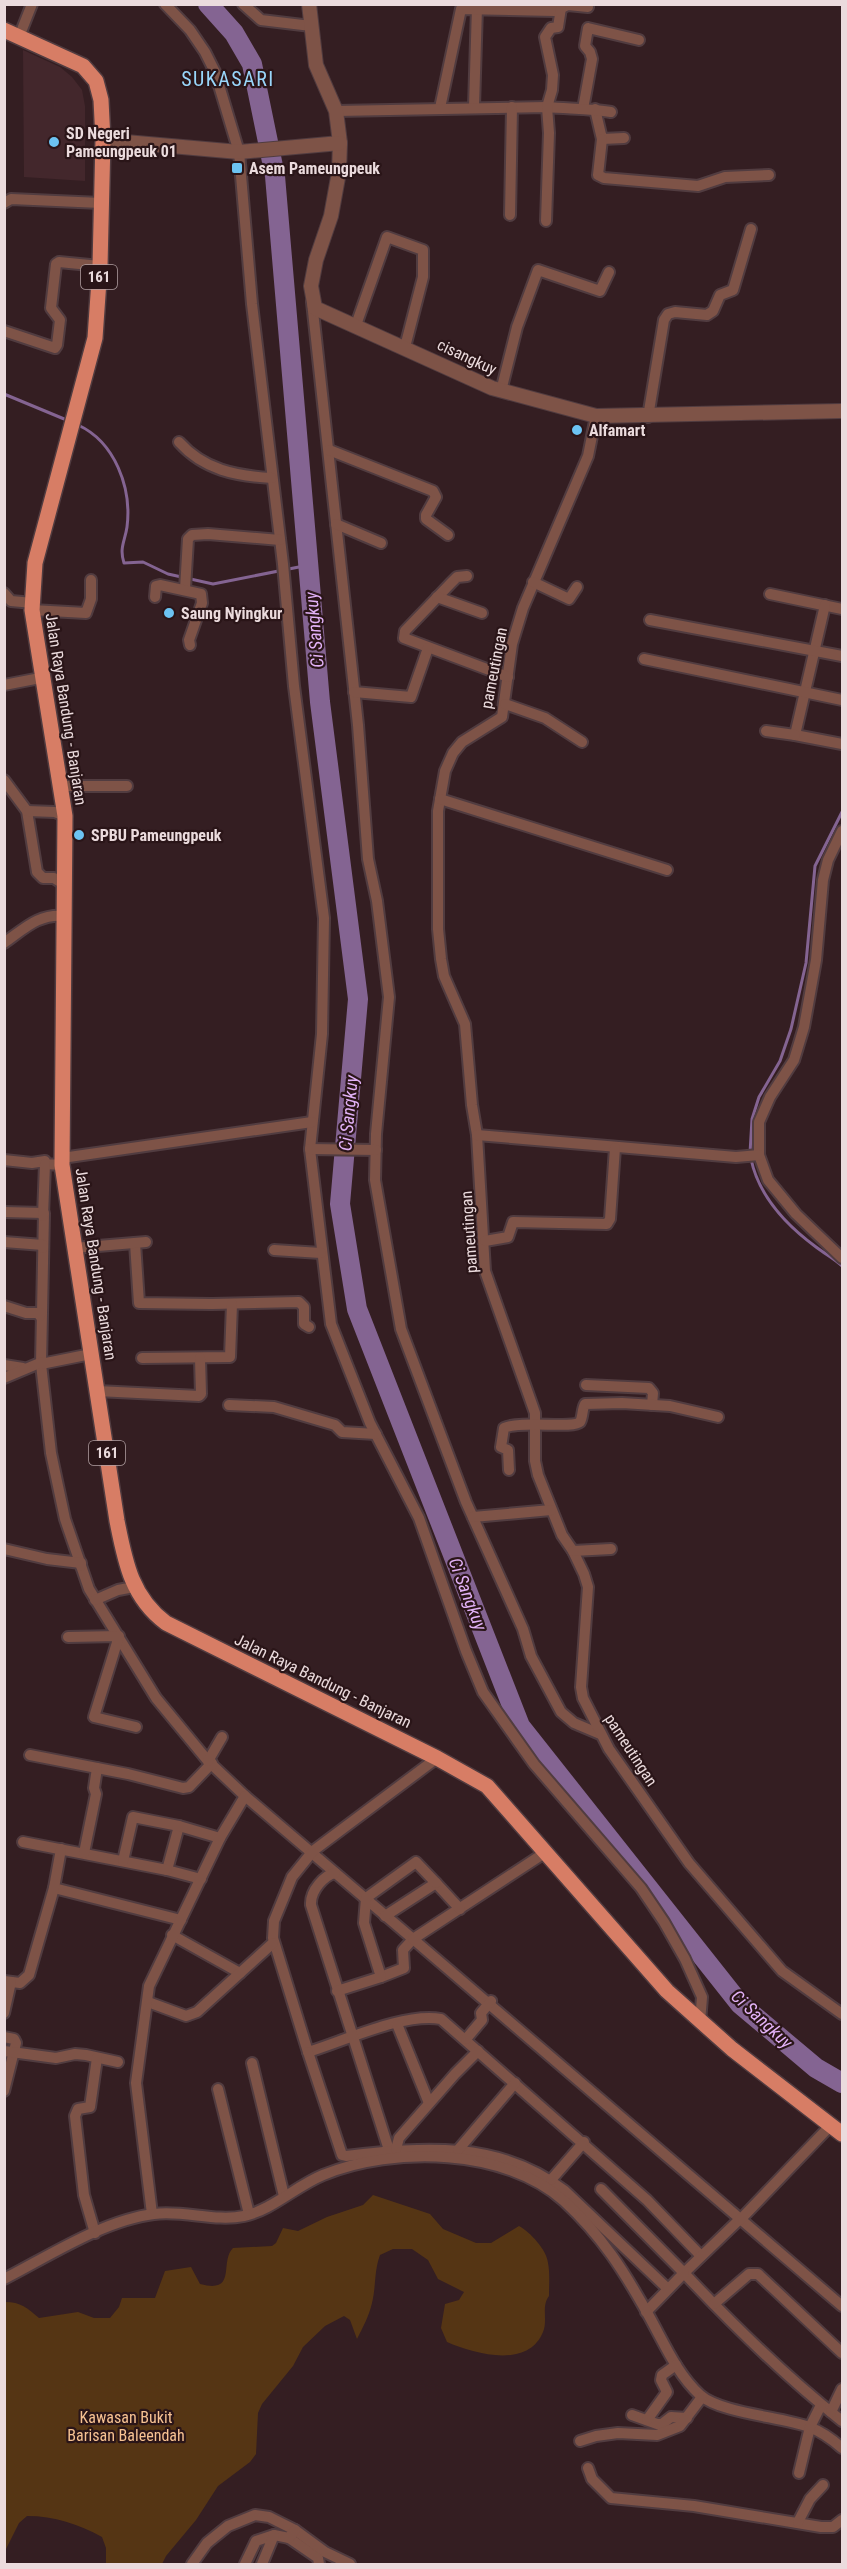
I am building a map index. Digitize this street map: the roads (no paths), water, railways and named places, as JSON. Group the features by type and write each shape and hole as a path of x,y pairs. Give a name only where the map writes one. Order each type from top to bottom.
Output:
{"main road":[{"name":"Jalan Raya Bandung - Banjaran","path":"4,30 77,61 96,81 101,100 103,140 100,266 95,338 35,562 32,606 65,816 62,1162 117,1521 127,1568 134,1587 148,1608 166,1623 436,1758 487,1786 649,1971 700,2022 837,2130"}],"street":[{"path":"19,37 32,4"},
{"path":"165,4 190,30 210,62 245,152 252,304 283,564 294,686 326,937 322,1034 312,1122 321,1252 331,1324 375,1434 419,1518 466,1651 483,1692 534,1764 641,1888 685,1959 699,1989 702,1997 700,2022"},
{"path":"243,4 261,21 311,26"},
{"path":"309,4 316,65 336,111 340,143 339,172 331,216 310,286 354,692 368,859 378,901 389,997 373,1150 375,1180 401,1329 473,1517 523,1629 531,1656 561,1713 574,1723 600,1734"},
{"path":"440,108 461,9 477,7 555,12 568,5 589,6 585,46 592,59 583,109"},
{"path":"474,107 477,7"},
{"path":"546,221 549,133 547,107 553,75 545,37 551,28 558,27 561,8"},
{"path":"588,28 639,40"},
{"path":"510,215 512,107"},
{"path":"336,111 547,107 611,112"},
{"path":"595,109 602,139 598,175 604,178 698,186 725,177 770,175"},
{"path":"602,139 624,138"},
{"path":"103,140 245,152 340,143"},
{"path":"4,203 11,199 101,203"},
{"path":"648,417 664,320 668,314 675,312 707,315 713,311 720,295 734,290 751,229"},
{"path":"356,325 387,237 423,250 423,277 405,347"},
{"path":"4,331 55,348 60,320 51,308 56,264 59,262 100,266"},
{"path":"501,391 517,327 538,270 600,291 609,272"},
{"name":"cisangkuy","path":"312,302 319,310 501,391 596,416 648,417 843,411"},
{"name":"pameutingan","path":"596,416 588,456 533,582 512,644 502,717 462,742 453,753 445,771 440,799 436,862 441,959 444,976 465,1024 477,1135 485,1271 523,1377 536,1423 535,1461 551,1510 562,1535 585,1574 588,1587 581,1687 583,1698 600,1734 688,1863 782,1971 818,1999 843,2014"},
{"path":"179,442 197,458 222,471 272,478"},
{"path":"328,450 434,491 436,497 426,519 448,534"},
{"path":"336,524 381,543"},
{"path":"185,587 188,539 192,535 208,534 279,540"},
{"path":"467,576 457,578 403,635 405,639 508,677"},
{"path":"4,593 11,601 86,614 91,599 91,580"},
{"path":"533,582 569,599 577,587"},
{"path":"155,597 157,585 185,587 201,594 202,603 189,640 190,645"},
{"path":"770,594 843,609"},
{"path":"437,597 482,613"},
{"path":"795,735 825,605"},
{"path":"650,620 843,656"},
{"path":"354,692 411,697 428,648"},
{"path":"644,659 843,700"},
{"path":"4,685 35,679 43,681"},
{"path":"505,704 545,718 582,742"},
{"path":"766,731 843,744"},
{"path":"4,780 27,811 37,872 44,878 54,878 65,885"},
{"path":"62,786 128,786"},
{"path":"440,799 667,870"},
{"path":"27,811 55,812 65,816"},
{"path":"843,831 828,860 824,880 816,960 804,1028 794,1060 762,1112 754,1156 768,1180 807,1226 843,1258"},
{"path":"4,943 38,919 52,915 65,916"},
{"path":"4,1160 32,1163 45,1161 45,1164 62,1162 312,1122"},
{"path":"477,1135 615,1148 754,1156"},
{"path":"485,1241 508,1237 513,1222 607,1224 610,1219 615,1148"},
{"path":"313,1149 373,1150"},
{"path":"45,1164 40,1316 41,1364 58,1492 81,1566 95,1600 156,1698 210,1763 245,1796 843,2306"},
{"path":"4,1212 44,1213 44,1216"},
{"path":"4,1242 43,1245 43,1248"},
{"path":"74,1248 141,1243 139,1303 302,1303 304,1324 309,1327"},
{"path":"274,1250 321,1252"},
{"path":"142,1358 230,1357 232,1304"},
{"path":"4,1306 27,1313 41,1313 40,1316"},
{"path":"4,1378 23,1368 42,1362 41,1364 91,1354"},
{"path":"97,1391 199,1396 201,1394 200,1358"},
{"path":"4,1365 23,1368"},
{"path":"586,1385 649,1388 653,1393 652,1405"},
{"path":"509,1470 508,1450 501,1447 504,1428 536,1423 560,1425 577,1423 581,1420 583,1406 588,1403 670,1406 718,1417"},
{"path":"229,1405 274,1407 335,1425 342,1432 375,1434"},
{"path":"473,1517 551,1510"},
{"path":"4,1549 47,1559 81,1563 81,1566"},
{"path":"573,1551 610,1549"},
{"path":"95,1600 118,1590 134,1587"},
{"path":"68,1636 117,1637"},
{"path":"117,1637 119,1636 94,1717 136,1727"},
{"path":"30,1755 186,1788 213,1763 210,1763 222,1737"},
{"path":"436,1758 312,1852 292,1877 274,1921 273,1943 342,2155 393,2150 458,2150 506,2159 551,2180 566,2190 667,2289"},
{"path":"84,1853 96,1794 94,1788 97,1768"},
{"path":"152,2214 136,2083 147,2002 154,1973 172,1935 220,1838 245,1796"},
{"path":"123,1862 134,1817 179,1826 220,1838"},
{"path":"167,1870 179,1826"},
{"path":"23,1842 167,1870 201,1879"},
{"path":"4,2013 8,1982 23,1982 29,1975 54,1888 61,1849"},
{"path":"337,1991 404,1968 403,1950 412,1939 546,1852"},
{"path":"381,1977 364,1923 366,1898 416,1862 460,1909"},
{"path":"335,1873 314,1888 310,1898 337,1991 393,2150"},
{"path":"385,1916 436,1882"},
{"path":"54,1888 181,1920"},
{"path":"172,1935 240,1973"},
{"path":"147,2002 186,2016 192,2015 217,1996 273,1943"},
{"path":"466,2039 482,2020 481,2013 491,2001 490,2004"},
{"path":"308,2052 397,2024 429,2017 441,2019 584,2142 647,2200 701,2256"},
{"path":"397,2024 429,2103"},
{"path":"4,2037 16,2040 9,2051 4,2091"},
{"path":"9,2051 56,2058 75,2055 118,2062"},
{"path":"393,2150 399,2138 429,2103 478,2051"},
{"path":"95,2233 84,2195 75,2116 78,2109 90,2107 97,2058"},
{"path":"252,2063 284,2196"},
{"path":"458,2150 515,2083"},
{"path":"218,2089 249,2214"},
{"path":"646,2312 701,2256 837,2130"},
{"path":"551,2180 584,2142"},
{"path":"4,2278 95,2233 152,2214 232,2217 249,2214 264,2209 321,2176 339,2170 399,2158 452,2157 508,2168 537,2180 550,2190 610,2250 676,2365 702,2397 724,2406 810,2427 843,2448"},
{"path":"601,2188 714,2304 821,2405 843,2421"},
{"path":"714,2304 749,2274 758,2274 843,2353"},
{"path":"647,2420 667,2392 661,2380 662,2375 676,2365"},
{"path":"831,2412 843,2389"},
{"path":"580,2440 618,2433 657,2434 680,2426 702,2397"},
{"path":"799,2472 810,2427 821,2405"},
{"path":"632,2415 662,2424 671,2417 687,2418"},
{"path":"588,2468 592,2479 611,2498 694,2506 831,2527 843,2520"},
{"path":"798,2522 810,2499 823,2485"},
{"path":"192,2565 207,2543 228,2526 255,2515 269,2517 292,2534 318,2558 319,2565"},
{"path":"245,2565 256,2541 274,2535 292,2534 350,2565"},
{"path":"262,2565 274,2535"}],"waterway":[{"name":"Ci Sangkuy","path":"208,4 234,33 252,64 275,176 320,702 358,999 340,1204 357,1309 520,1726 740,2004 816,2068 842,2083"},
{"path":"4,394 69,421"},
{"path":"78,425 91,433 111,454 123,482 128,512 122,549 124,563 143,562 168,574 213,584 309,565"},
{"path":"750,1153 752,1119 759,1097 780,1061 791,1029 806,963 815,866 842,812"},
{"path":"751,1159 760,1186 784,1220 842,1266"}],"place":[{"name":"SD Negeri Pameungpeuk 01","path":"54,142"},
{"name":"Asem Pameungpeuk","path":"237,168"},
{"name":"Alfamart","path":"577,430"},
{"name":"Saung Nyingkur","path":"169,613"},
{"name":"SPBU Pameungpeuk","path":"79,835"}],"district":[{"name":"SUKASARI","path":"228,79"}],"park label":[{"name":"Kawasan Bukit Barisan Baleendah","path":"126,2426"}]}
